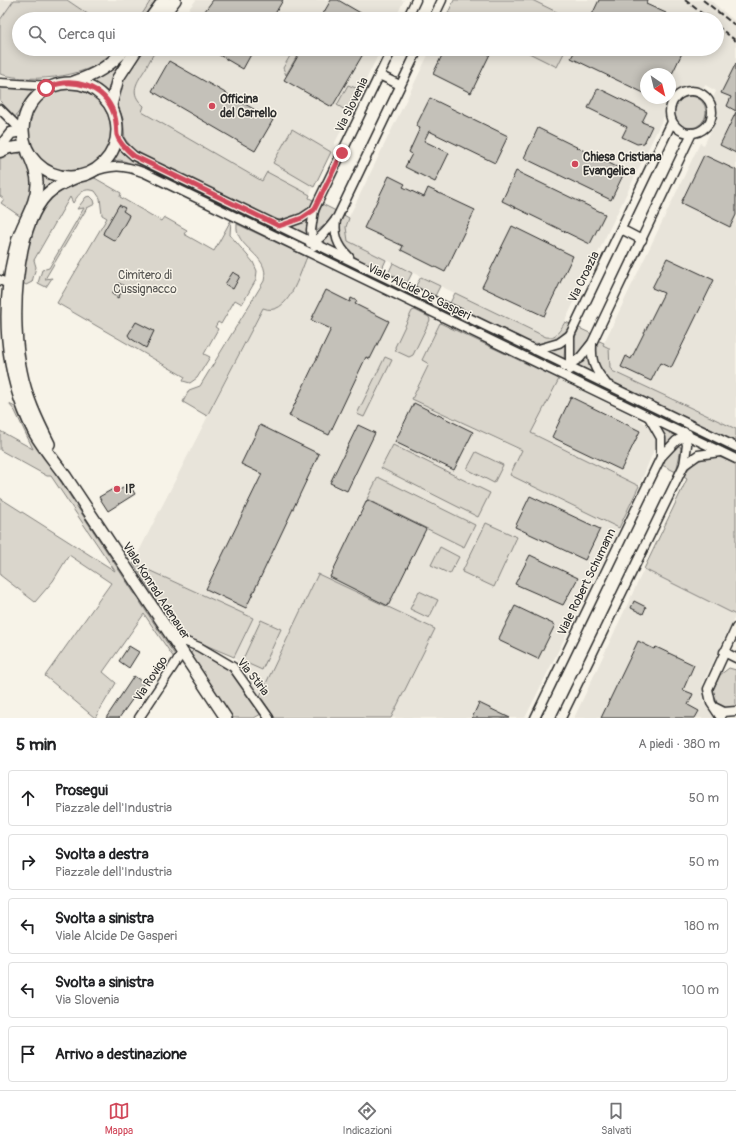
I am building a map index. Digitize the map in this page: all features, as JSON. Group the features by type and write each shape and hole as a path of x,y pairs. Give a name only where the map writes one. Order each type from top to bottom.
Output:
{"main road":[{"path":"155,12 164,0"},
{"path":"166,12 175,0"},
{"path":"74,82 89,86 98,91 111,106 117,125 117,136 114,148 108,158 99,167 84,175 68,178 56,176 45,171 35,163 26,150 22,131 25,113 29,105 41,92 52,86 74,82 100,72 109,66 118,56"},
{"path":"111,106 118,78 132,56"},
{"name":"Viale Konrad Adenauer","path":"26,150 36,174 37,189 18,235 4,282 9,347 18,395 35,433 66,477 170,636 226,718"},
{"name":"Viale Konrad Adenauer","path":"66,477 35,417 24,384 15,331 16,304 22,250 28,230 41,202 52,190 84,175"}],"street":[{"path":"410,12 416,0"},
{"path":"436,12 442,0"},
{"name":"Via Slovenia","path":"318,257 311,230 314,210 389,56"},
{"path":"295,246 313,242 330,227 336,218 415,56"},
{"name":"Via Slovenia","path":"380,75 400,86"},
{"path":"0,82 52,86"},
{"name":"Via Croazia","path":"574,381 569,366 570,335 672,122 670,109 676,98 688,92 701,94 710,104 711,117 704,128 692,133"},
{"path":"0,109 22,131"},
{"path":"550,370 569,366 586,352 592,343 692,133 680,131 672,122"},
{"path":"0,147 11,133 22,131"},
{"name":"Viale Alcide De Gasperi","path":"117,136 123,146 134,156 736,447"},
{"path":"0,152 9,148 26,150"},
{"name":"Viale Alcide De Gasperi","path":"84,175 114,165 132,168 736,459"},
{"path":"279,226 302,218 314,210"},
{"path":"336,218 335,234 337,242 340,248 352,261"},
{"path":"621,230 642,240"},
{"path":"535,350 559,343 570,335"},
{"path":"592,343 591,359 593,366 609,386"},
{"name":"Viale Robert Schumann","path":"648,417 661,438 661,457"},
{"path":"561,718 684,465 686,445 685,435 678,419"},
{"name":"Viale Robert Schumann","path":"535,718 661,457 676,441 685,435 702,431"},
{"path":"684,465 698,455 723,452"},
{"path":"721,718 711,703 708,689 724,652 735,632"},
{"name":"Via Stiria","path":"170,636 200,647 233,666 269,718"},
{"path":"724,652 736,658"},
{"name":"Via Rovigo","path":"139,718 182,653"},
{"path":"711,703 724,712 736,711"}],"shaded area":[{"path":"0,0 14,0 0,20"},
{"path":"67,0 151,0 143,12 85,12"},
{"path":"196,0 404,0 398,12 187,12"},
{"path":"454,0 710,0 736,22 736,429 612,371 603,345 700,143 704,145 713,127 716,113 712,101 716,91 705,85 701,91 695,88 684,88 676,91 676,68 640,68 640,104 666,104 664,110 665,114 564,323 554,337 546,337 347,241 346,227 348,219 428,56 724,56 724,12 448,12"},
{"path":"152,56 378,56 308,198 132,137 121,95"},
{"path":"289,248 440,323 422,359 429,363 412,399 522,451 511,475 619,528 525,718 387,718 393,712 435,629 318,574 260,696 234,657 253,618 133,563 263,308"},
{"path":"559,379 639,419 650,427 656,438 656,445 639,486 531,433"},
{"path":"644,569 736,615 703,683 703,701 714,718 574,718"}],"green space":[{"path":"14,0 67,0 85,12 12,12 12,56 110,56 94,66 63,76 29,78 0,74 0,20"},
{"path":"151,0 157,0 148,12 143,12"},
{"path":"454,0 532,0 557,12 448,12"},
{"path":"123,56 127,56 113,77 108,96 86,82 109,71"},
{"path":"137,56 152,56 137,83 135,92 136,97 144,106 142,112 262,181 267,172 310,195 309,198 315,201 307,212 296,218 283,220 270,218 147,158 133,149 125,139 123,119 116,101 121,80"},
{"path":"290,56 297,56 286,75 283,68"},
{"path":"535,56 562,56 557,67"},
{"path":"348,85 361,90 350,113 337,105"},
{"path":"0,88 31,90 33,93 15,117 0,101"},
{"path":"61,89 77,89 93,96 104,107 111,123 111,139 108,147 99,161 93,166 77,173 61,173 45,166 34,155 27,139 27,123 34,107 45,96"},
{"path":"690,96 701,101 706,112 701,123 690,128 679,123 674,112 679,101"},
{"path":"292,129 331,152 314,187 273,163"},
{"path":"119,146 124,154 132,159 301,241 296,243 127,162 120,160 112,161"},
{"path":"15,152 21,154 25,158 32,176 32,190 21,217 1,203 4,199 0,196 0,156"},
{"path":"40,173 59,181 39,198"},
{"name":"Cimitero di Cussignacco","path":"93,177 121,193 120,197 161,221 164,217 187,230 184,234 214,251 231,220 230,235 253,262 257,271 256,280 242,304 235,300 221,324 218,322 215,327 218,329 204,354 210,357 197,378 190,383 183,381 185,377 57,303 107,218 102,215 100,198 95,191 87,190 82,192 73,203 70,197 34,260 36,267 32,282 26,285 20,281 30,235 46,200 70,183"},
{"path":"90,196 94,200 95,204 87,208 45,279 52,278 46,287 38,283 42,270 49,268 84,208 77,209 86,197"},
{"path":"322,204 336,211 326,224 317,231 316,221"},
{"path":"342,214 349,218 346,227 348,241 386,260 381,271 363,262 342,243 339,235 339,225"},
{"path":"309,218 310,236 289,226 300,223"},
{"path":"237,224 307,257 296,284 286,301 279,307 272,309 263,308 207,416 183,402 189,390 200,386 264,281 265,272 262,264 241,240 238,233"},
{"path":"331,231 337,250 318,241"},
{"path":"318,249 409,293 410,296 320,254"},
{"path":"393,263 412,273 407,283 388,274"},
{"path":"421,277 440,286 435,296 415,287"},
{"path":"455,293 546,337 552,337 555,335 565,322 571,324 564,333 554,340 544,343 532,343 450,303"},
{"path":"415,310 429,317 430,320 413,355 409,357 396,351 395,347 412,311"},
{"path":"445,310 557,364 551,366 443,314"},
{"path":"440,323 559,379 531,433 639,486 619,528 510,475 522,450 412,399 429,364 422,360"},
{"path":"579,328 592,334 580,351 574,356 572,355 573,342"},
{"path":"597,340 604,343 603,345 609,348 610,367 612,371 736,429 736,443 612,383 603,374 598,364 595,352"},
{"path":"565,343 564,359 546,351 554,349"},
{"path":"587,353 589,364 593,373 574,364"},
{"path":"385,357 392,360 364,417 357,414"},
{"path":"574,373 675,422 678,428 577,378"},
{"path":"9,404 19,409 49,464 175,655 174,658 144,614 103,672 116,683 95,718 45,676 111,583 69,555 53,581 35,602 0,575 0,498 115,571 51,476 47,476 0,450 0,431 33,449 15,411"},
{"path":"660,427 678,436 665,446"},
{"path":"703,435 736,451 736,455 695,436"},
{"path":"393,445 490,493 478,517 381,468"},
{"path":"677,446 680,446 681,449 676,472 662,465 666,457"},
{"path":"476,452 503,465 494,483 467,469"},
{"path":"711,456 719,457 736,464 736,615 644,569 687,479 682,476 695,462"},
{"path":"378,477 475,525 464,547 367,499"},
{"path":"486,523 517,537 494,587 462,572"},
{"path":"440,547 459,557 450,574 431,565"},
{"path":"133,563 253,618 234,657 177,633"},
{"path":"318,574 435,629 391,718 275,718 260,696"},
{"path":"419,591 438,600 429,618 410,609"},
{"path":"261,620 281,629 262,670 242,661"},
{"path":"193,650 198,651 230,670 261,714 254,718 233,718 190,655"},
{"path":"729,668 736,670 736,707 725,709 717,703 713,690 720,675"}],"building":[{"path":"213,0 283,0 276,12 204,12"},
{"path":"331,0 338,0 359,12 324,12"},
{"path":"599,0 648,0 646,4 664,12 593,12"},
{"path":"221,56 250,56 243,69"},
{"path":"298,56 362,56 332,107 284,80"},
{"path":"442,56 489,56 471,93 433,74"},
{"path":"572,56 681,56 675,68 640,68 640,91 571,58"},
{"name":"Officina del Carrello","path":"169,61 273,120 255,151 152,91"},
{"path":"736,63 736,111 727,106 731,97 721,93"},
{"path":"598,88 647,112 642,122 652,126 644,143 637,144 622,137 627,127 588,108"},
{"path":"430,98 508,136 495,163 429,131 424,141 449,153 435,182 405,167 412,154 409,152 420,128 416,126"},
{"path":"736,112 736,153 720,145"},
{"name":"Chiesa Cristiana Evangelica","path":"538,128 625,171 611,200 524,158"},
{"path":"704,155 736,170 736,215 730,227 681,203"},
{"path":"516,171 605,214 590,244 502,201"},
{"path":"389,176 405,184 403,187 424,197 428,188 475,210 445,272 401,250 403,246 364,228"},
{"path":"119,205 125,208 123,211 129,215 115,241 103,234"},
{"path":"512,226 573,256 544,316 482,287"},
{"path":"667,258 714,280 671,368 660,363 651,381 621,367 626,356 631,359 664,293 652,288"},
{"path":"233,272 240,276 233,289 225,284"},
{"path":"118,283 125,286 118,298 112,294"},
{"path":"326,290 350,302 351,298 357,301 355,304 389,321 370,359 366,357 329,435 289,416 331,329 311,320"},
{"path":"136,322 154,331 146,348 130,338 128,335"},
{"path":"571,397 640,431 621,470 552,437"},
{"path":"414,403 473,432 454,470 395,442"},
{"path":"260,425 319,454 246,608 206,589 262,474 241,464"},
{"path":"358,425 375,433 347,491 330,483"},
{"path":"129,484 135,494 108,511 99,497 113,489 115,493"},
{"path":"530,496 600,529 585,560 515,527"},
{"path":"367,500 426,529 388,606 330,577"},
{"path":"530,555 578,578 563,605 515,584"},
{"path":"634,601 646,607 643,614 631,608"},
{"path":"515,606 555,625 538,659 498,640"},
{"path":"638,641 654,649 656,647 694,665 683,690 693,694 688,705 699,711 695,718 601,718"},
{"path":"129,646 139,652 129,668 119,661"},
{"path":"134,676 144,683 119,718 106,718"},
{"path":"479,703 510,718 472,718"}],"railway":[{"path":"685,0 700,12"},
{"path":"703,0 718,12"},
{"path":"724,17 736,26"},
{"path":"724,32 736,41"}],"place":[{"name":"Officina del Carrello","path":"212,106"},
{"name":"Chiesa Cristiana Evangelica","path":"575,164"},
{"name":"IP","path":"117,489"}],"route":[{"path":"46,88 63,83 74,82 89,86 98,91 111,106 115,115 117,136 123,146 134,156 279,226 302,218 314,210 342,153"}]}
